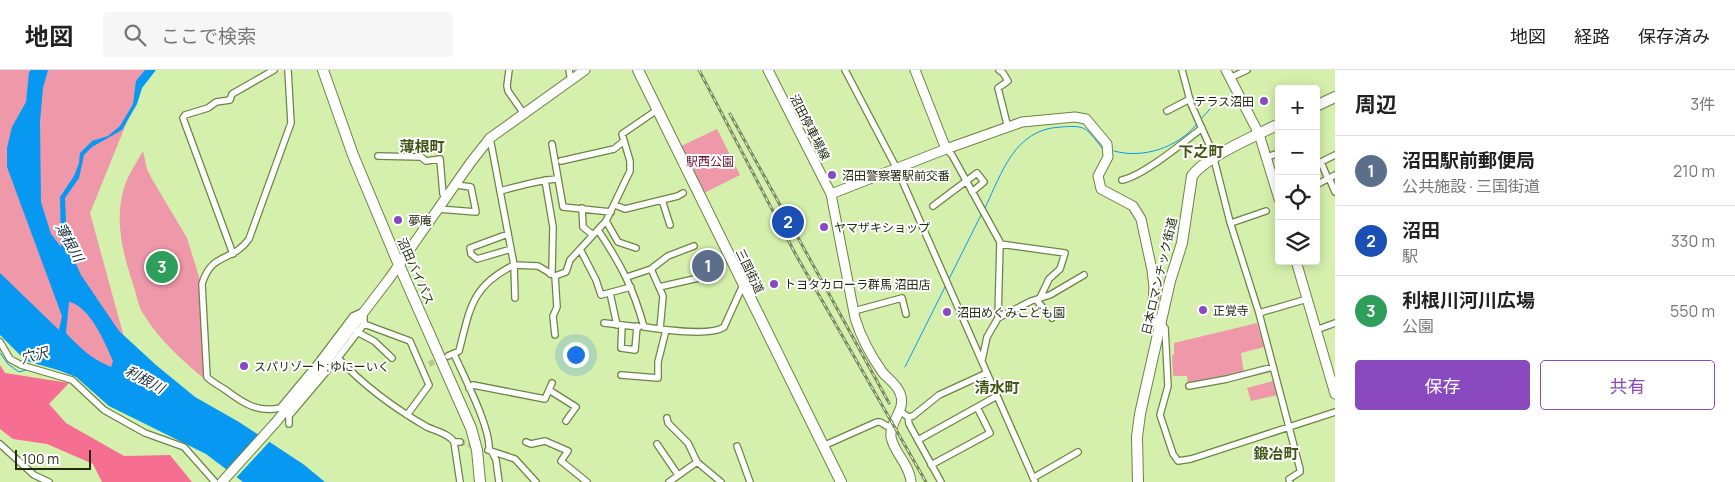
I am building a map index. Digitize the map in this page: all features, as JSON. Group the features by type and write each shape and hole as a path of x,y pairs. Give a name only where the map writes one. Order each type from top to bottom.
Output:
{"highway":[{"name":"沼田バイパス","path":"323,70 353,155 471,428 477,450 480,482"},
{"name":"三国街道","path":"638,70 840,482"},
{"path":"1320,104 1335,97"},
{"name":"日本ロマンチック街道","path":"1138,482 1137,437 1144,394 1152,366 1170,281 1182,243 1190,179 1196,170 1214,158 1275,126"}],"street":[{"path":"233,254 183,118 185,115 208,108 216,102 230,100 232,94 274,70"},
{"path":"288,70 291,123 249,239 237,252 211,265 202,284 208,376 213,383 241,403 254,407 280,408 353,316 364,311"},
{"path":"509,70 508,91 524,114"},
{"path":"569,70 571,81"},
{"path":"222,482 276,422 331,355 399,265 490,138 586,70"},
{"name":"沼田停車場線","path":"768,70 831,194 859,331 873,359 900,393 902,403 900,411"},
{"path":"845,70 897,169 1034,480 1078,452"},
{"path":"915,70 946,149 952,154 1000,244 998,318 987,336 982,360"},
{"path":"999,70 1008,81 998,88 1008,128"},
{"path":"1182,70 1190,99 1214,158 1300,469 1300,472 1289,479 1290,482"},
{"path":"1247,70 1228,74 1259,134 1275,173"},
{"path":"1167,110 1190,99"},
{"path":"499,482 496,460 490,451 490,441 469,388 451,355 459,351 470,309 481,289 495,276 514,265 538,266 552,275 566,272 570,260 606,220 615,205 630,170 630,161 622,134 657,110"},
{"path":"831,194 946,149 1022,122 1066,117 1086,119 1107,144 1108,157 1098,176 1101,189 1133,206 1141,219 1154,287 1152,318 1165,328 1168,386 1160,415 1178,461 1191,460 1288,426 1335,412"},
{"path":"1122,180 1133,177 1202,128"},
{"path":"490,138 514,265 515,298"},
{"path":"561,161 614,149 624,141"},
{"path":"552,144 563,206 611,212"},
{"path":"1267,157 1275,154"},
{"path":"1335,155 1321,162 1331,178 1335,192"},
{"path":"378,156 421,157 426,161 440,160 443,194 446,197"},
{"path":"933,206 977,173 984,182 972,192"},
{"path":"500,190 558,179"},
{"path":"545,180 553,227 552,275 556,307 553,316 555,335"},
{"path":"438,209 476,212 471,187 456,184"},
{"path":"615,205 625,209 678,196 683,193"},
{"path":"662,200 670,225"},
{"path":"582,208 583,227 596,233 618,260 631,287 641,327 635,350 621,348 620,325 610,293"},
{"path":"1231,223 1266,211"},
{"path":"606,220 618,242 636,248"},
{"path":"508,234 470,248 471,254 477,259 511,249"},
{"path":"1000,244 1065,253 1060,269 1049,279 1038,302 1052,318"},
{"path":"627,277 651,269 668,256 694,246"},
{"path":"580,249 596,280 601,295 631,287"},
{"path":"1297,265 1335,394"},
{"path":"621,375 658,378 658,362 663,330 663,296 651,269"},
{"path":"998,318 1031,301 1050,295 1084,275"},
{"path":"659,287 703,277"},
{"path":"604,323 663,330 712,331 721,329 724,327 743,286"},
{"path":"854,311 902,298 906,314"},
{"path":"1258,313 1307,299"},
{"path":"289,424 288,415 338,358 364,324 364,311"},
{"path":"1316,330 1335,323"},
{"path":"364,324 410,341 429,385 407,415"},
{"path":"358,332 374,341 392,358"},
{"path":"0,342 10,359 21,366 72,380 104,410 145,433 184,447 215,482"},
{"path":"338,358 354,375 407,415 457,442 458,481"},
{"path":"421,366 429,364"},
{"path":"1189,386 1273,368"},
{"path":"908,417 913,416 939,395 987,374"},
{"path":"469,388 473,385 544,399 552,383"},
{"path":"549,390 576,407 566,421"},
{"path":"918,440 997,396"},
{"path":"931,465 990,433 977,407"},
{"path":"911,482 910,472 891,438 892,429 900,411 908,417 909,424 941,482"},
{"path":"667,418 668,423 688,443 697,462 721,482"},
{"path":"823,446 877,422 892,429"},
{"path":"526,442 531,444 545,441 568,450 561,461 587,482"},
{"path":"0,444 34,474 49,482"},
{"path":"657,444 678,478"},
{"path":"737,446 750,482"},
{"path":"490,451 515,459 536,482"},
{"path":"670,482 678,478 697,462"}],"green space":[{"path":"0,70 148,70 90,213 144,410 0,304"},
{"name":"駅西公園","path":"717,129 740,175 702,194 679,147"},
{"path":"143,151 147,169 152,179 187,238 201,283 204,358 207,381 173,351 150,324 139,306 128,267 120,232 120,208 125,184"},
{"path":"1257,323 1264,347 1241,353 1244,374 1188,385 1187,376 1173,376 1172,356 1174,354 1174,343"},
{"path":"1273,381 1278,395 1251,401 1247,388"}],"shaded area":[{"path":"0,365 5,373 69,383 49,404 66,423 124,456 170,455 192,482 102,482 93,464 47,444 13,439 0,429"}],"water":[{"name":"利根川","path":"31,70 48,70 43,88 40,122 41,202 51,234 61,247 60,197 74,176 79,163 80,153 92,141 108,136 120,126 133,104 136,81 145,70 156,70 142,88 137,104 122,130 92,147 84,155 79,178 65,198 67,244 81,275 119,331 195,397 239,422 303,464 325,482 243,482 206,454 109,406 76,377 26,361 0,335 0,273 59,330 62,316 7,167 7,148 12,127 26,102 29,72","holes":["69,302 84,310 101,335 113,361 111,367 87,353 66,333"]}],"pier":[{"path":"261,433 271,440 235,479 226,472"}],"waterway":[{"path":"1201,119 1219,99"},
{"path":"1114,151 1136,154 1159,150 1180,139 1197,124"},
{"path":"984,210 1012,155 1021,144 1032,136 1045,130 1061,127 1081,127 1089,132 1102,148"},
{"path":"948,281 982,213"},
{"path":"905,367 946,285"},
{"name":"穴沢","path":"0,353 8,364 19,372 26,370"}],"tunnel":[{"path":"429,364 441,359"},
{"path":"460,442 488,450"}],"railway":[{"path":"699,70 796,255 926,482"},
{"path":"730,114 889,403"}],"place":[{"name":"テラス沼田","path":"1264,101"},
{"name":"沼田警察署駅前交番","path":"832,175"},
{"name":"夢庵","path":"398,220"},
{"name":"沼田","path":"788,222"},
{"name":"ヤマザキショップ","path":"824,227"},
{"name":"沼田駅前郵便局","path":"708,266"},
{"name":"利根川河川広場","path":"162,267"},
{"name":"トヨタカローラ群馬 沼田店","path":"774,284"},
{"name":"正覚寺","path":"1203,310"},
{"name":"沼田めぐみこども園","path":"947,312"},
{"name":"スパリゾート;ゆにーいく","path":"244,366"}],"district":[{"name":"薄根町","path":"422,146"},
{"name":"下之町","path":"1201,151"},
{"name":"清水町","path":"997,387"},
{"name":"鍛冶町","path":"1276,453"}],"water label":[{"name":"薄根川","path":"70,242"}]}
